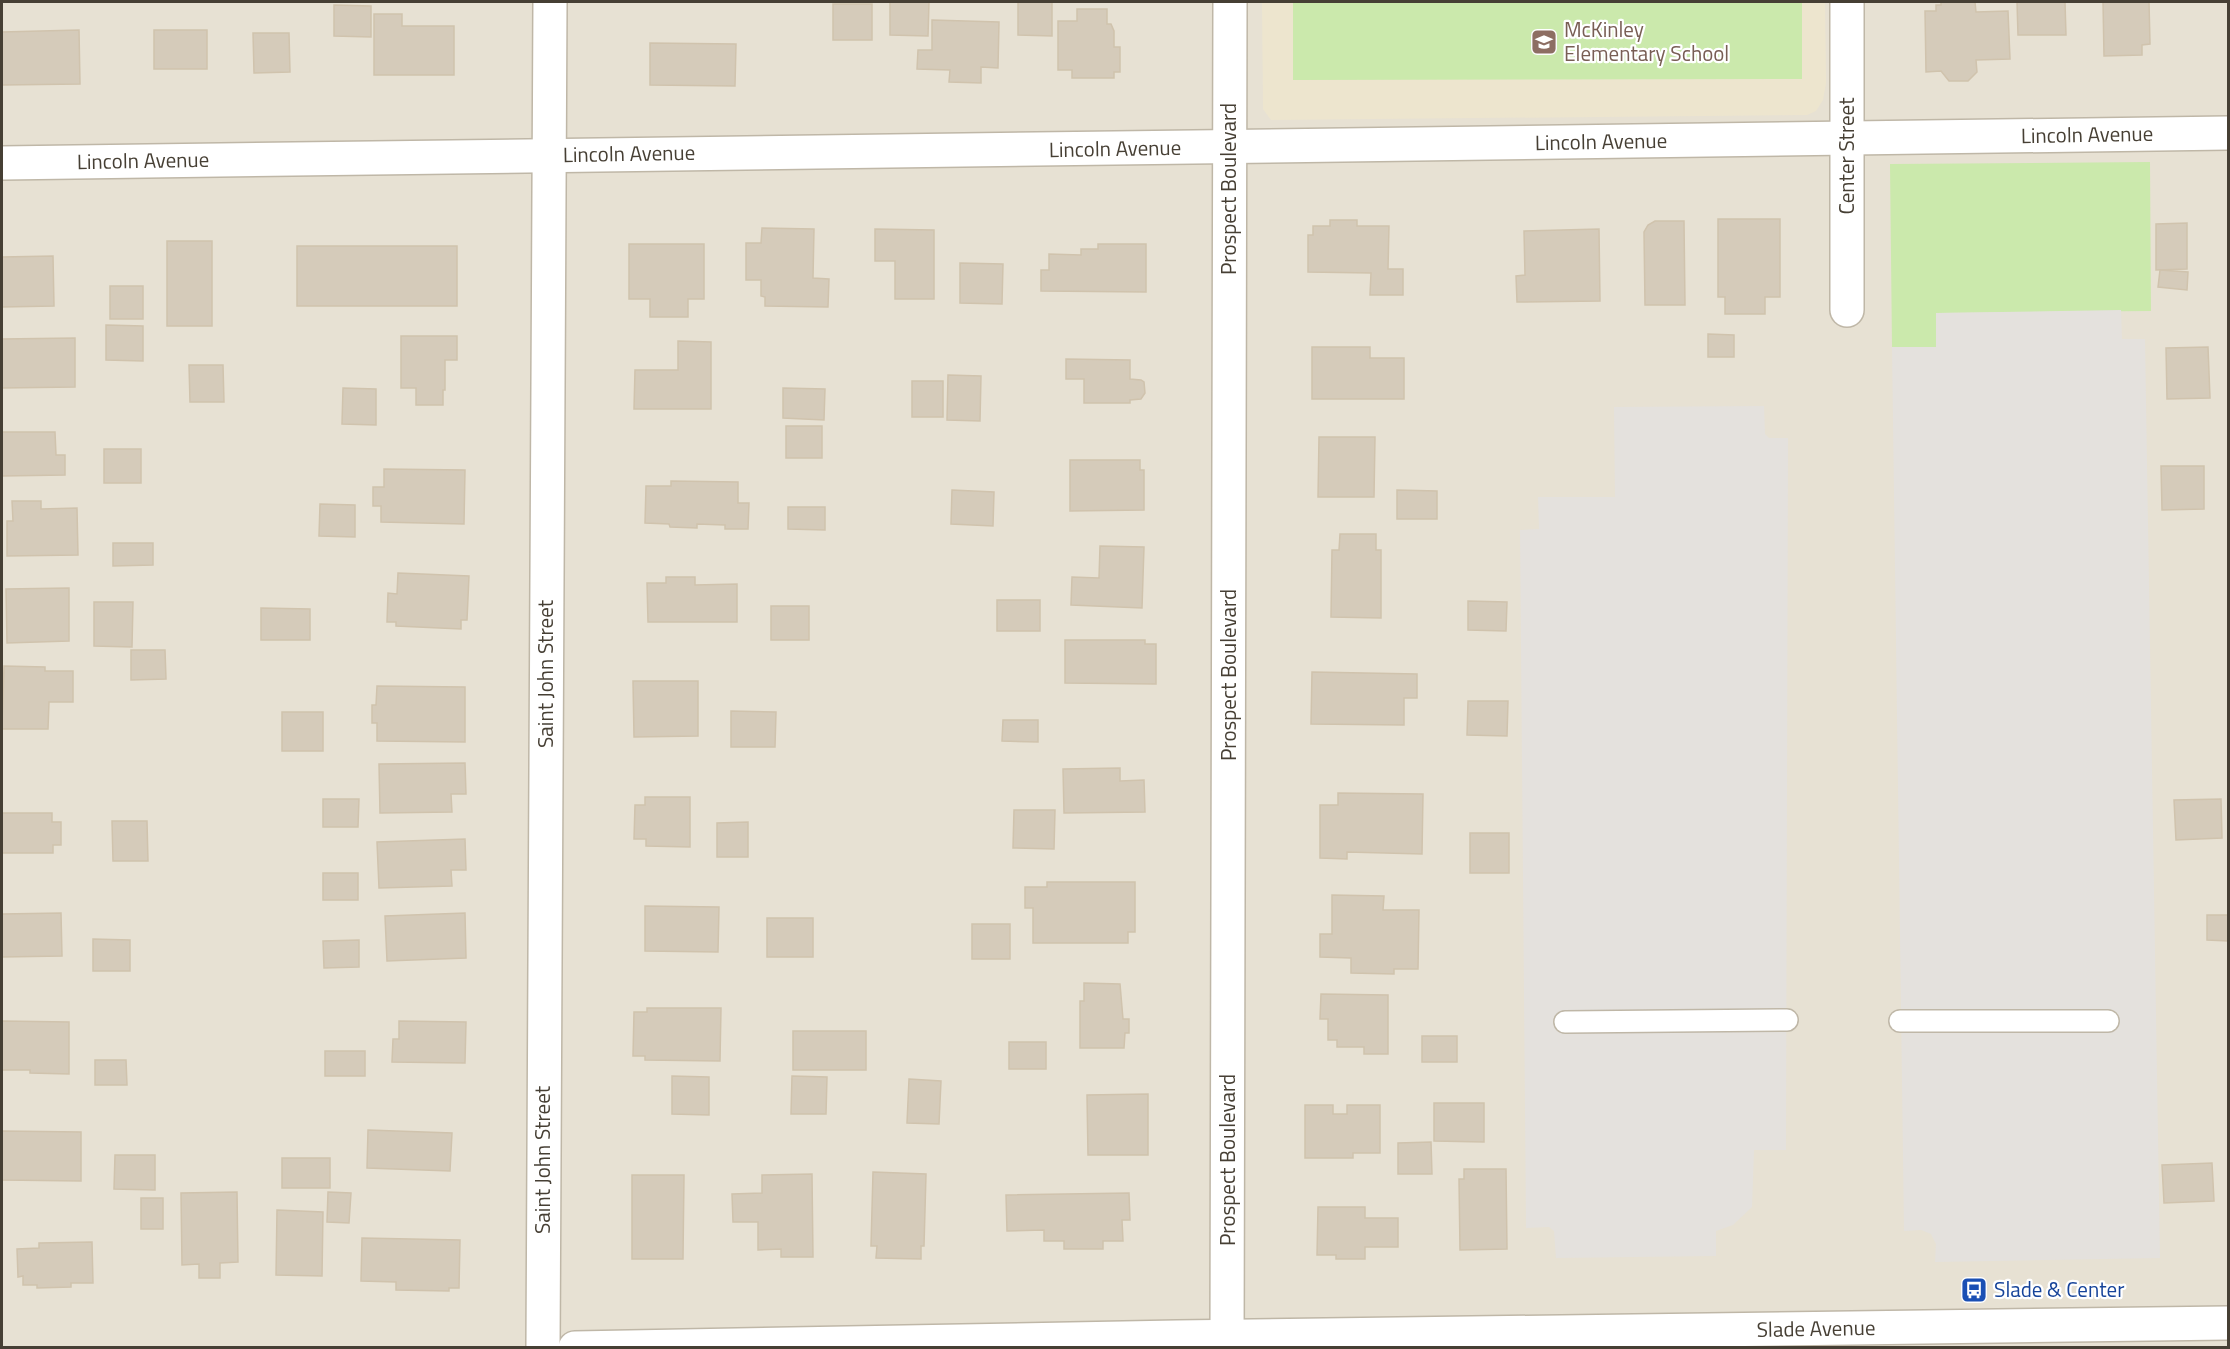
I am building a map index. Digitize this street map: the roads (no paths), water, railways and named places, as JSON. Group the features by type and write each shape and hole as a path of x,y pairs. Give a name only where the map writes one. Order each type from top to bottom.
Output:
{"street":[{"name":"Saint John Street","path":"543,1347 550,2"},
{"name":"Prospect Boulevard","path":"1227,1342 1230,2"},
{"name":"Center Street","path":"1846,310 1847,2"},
{"name":"Lincoln Avenue","path":"2,163 2229,133"},
{"name":"Slade Avenue","path":"575,1347 1227,1342 2229,1323"}],"lane":[{"path":"1564,1022 1787,1020"},
{"path":"1900,1021 2108,1021"}],"place":[{"name":"McKinley Elementary School","path":"1544,42"},
{"name":"Slade & Center","path":"1974,1290"}]}
